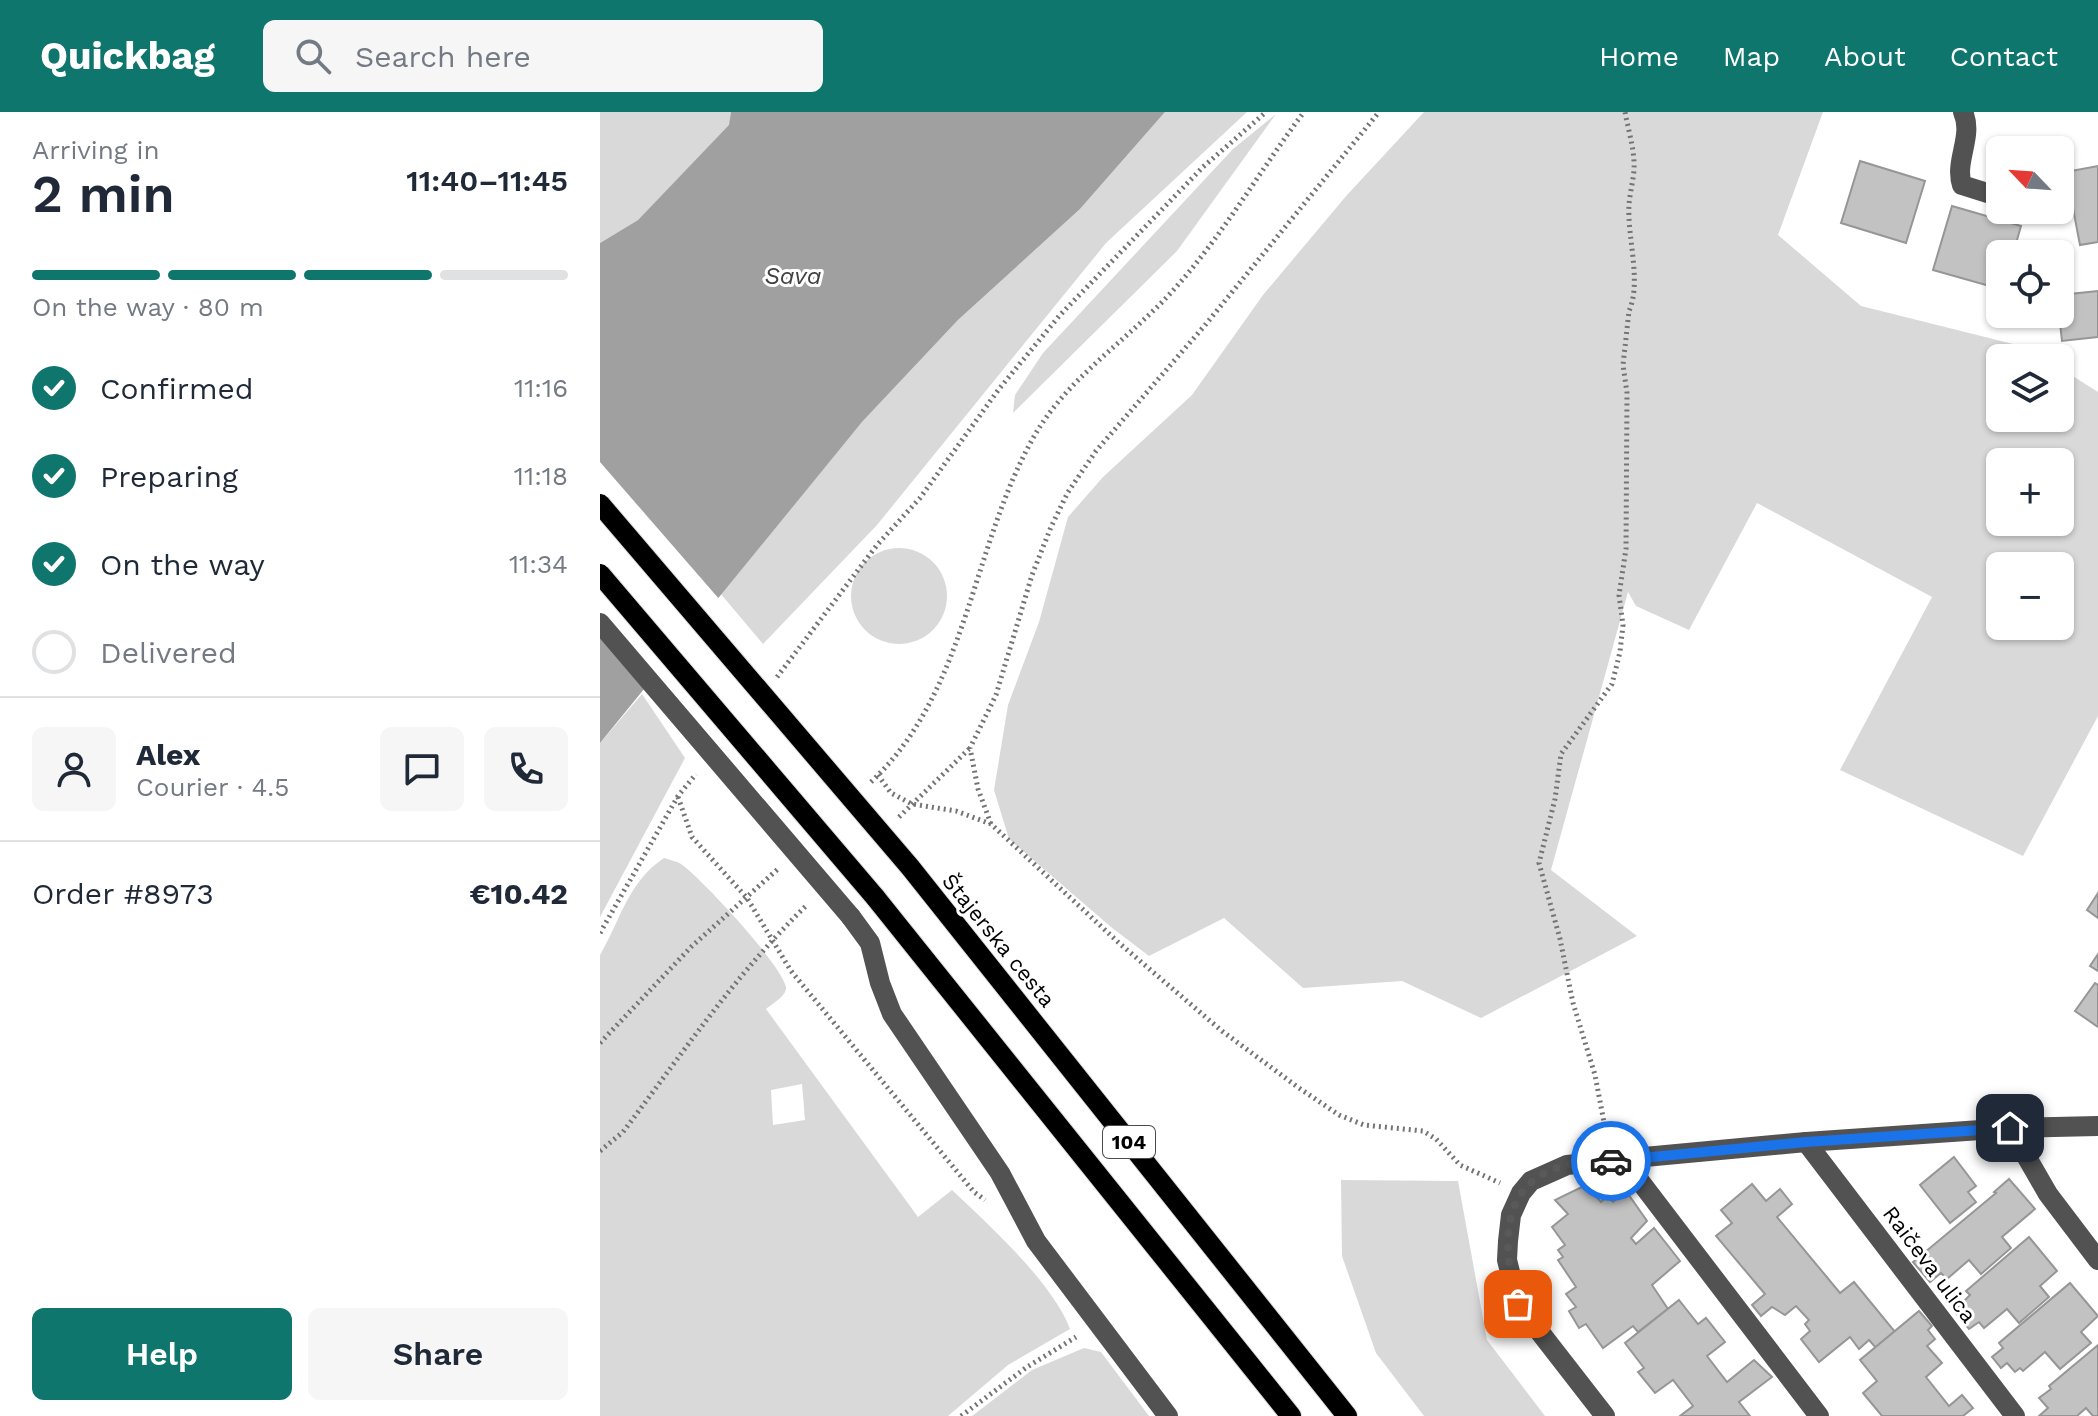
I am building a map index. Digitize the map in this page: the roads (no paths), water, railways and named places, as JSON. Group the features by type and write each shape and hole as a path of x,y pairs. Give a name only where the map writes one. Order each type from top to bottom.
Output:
{"main road":[{"name":"Štajerska cesta","path":"600,504 910,867 1347,1416"},
{"name":"104","path":"600,574 875,897 1291,1416"}],"street":[{"path":"1963,112 1967,136 1959,177 1962,185 1986,193"},
{"path":"600,623 870,943 892,1014 1000,1173 1036,1241 1168,1416"},
{"path":"1605,1416 1518,1304 1507,1260 1511,1215 1521,1193 1531,1181 1567,1165 1623,1159 1806,1142 2010,1128 2098,1126"},
{"path":"2010,1128 2048,1194 2098,1260"},
{"name":"Raičeva ulica","path":"1806,1142 2015,1416"},
{"path":"1623,1159 1819,1416"}],"water":[{"name":"Sava","path":"731,112 1165,112 1080,209 958,320 862,422 600,743 600,243 638,220 729,125"}]}
